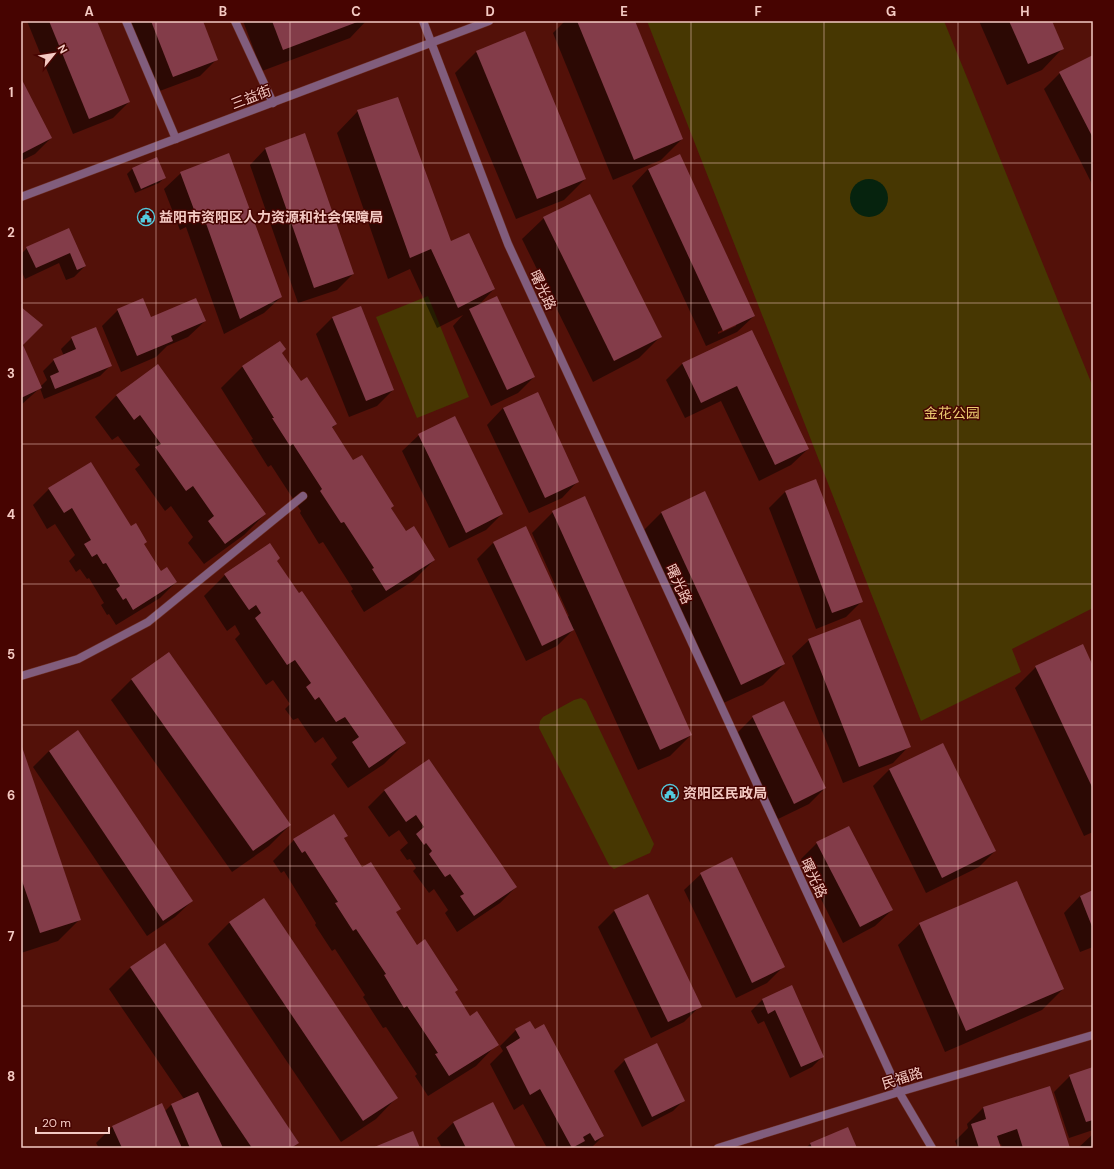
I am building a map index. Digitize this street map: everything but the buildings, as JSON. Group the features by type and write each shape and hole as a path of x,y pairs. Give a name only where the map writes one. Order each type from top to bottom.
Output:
{"street":[{"path":"126,21 176,139"},
{"path":"235,21 273,103"},
{"name":"曙光路","path":"423,21 508,244 899,1092 932,1148"},
{"name":"三益街","path":"21,197 490,21"},
{"path":"21,676 78,659 148,622 303,496"},
{"name":"民福路","path":"718,1148 899,1092 1093,1035"}],"green space":[{"name":"金花公园","path":"647,21 944,21 1093,387 1093,608 1012,649 1021,672 921,721"},
{"path":"428,296 469,397 417,418 376,317"},
{"path":"581,698 586,701 654,844 650,853 614,869 609,865 539,728 540,721 543,717 574,700"}],"shaded area":[{"path":"865,179 873,179 883,184 887,191 887,205 883,212 873,217 865,217 855,212 853,209 850,202 850,194 855,184 858,182"}],"place":[{"name":"益阳市资阳区人力资源和社会保障局","path":"146,217"},
{"name":"资阳区民政局","path":"670,793"}]}
